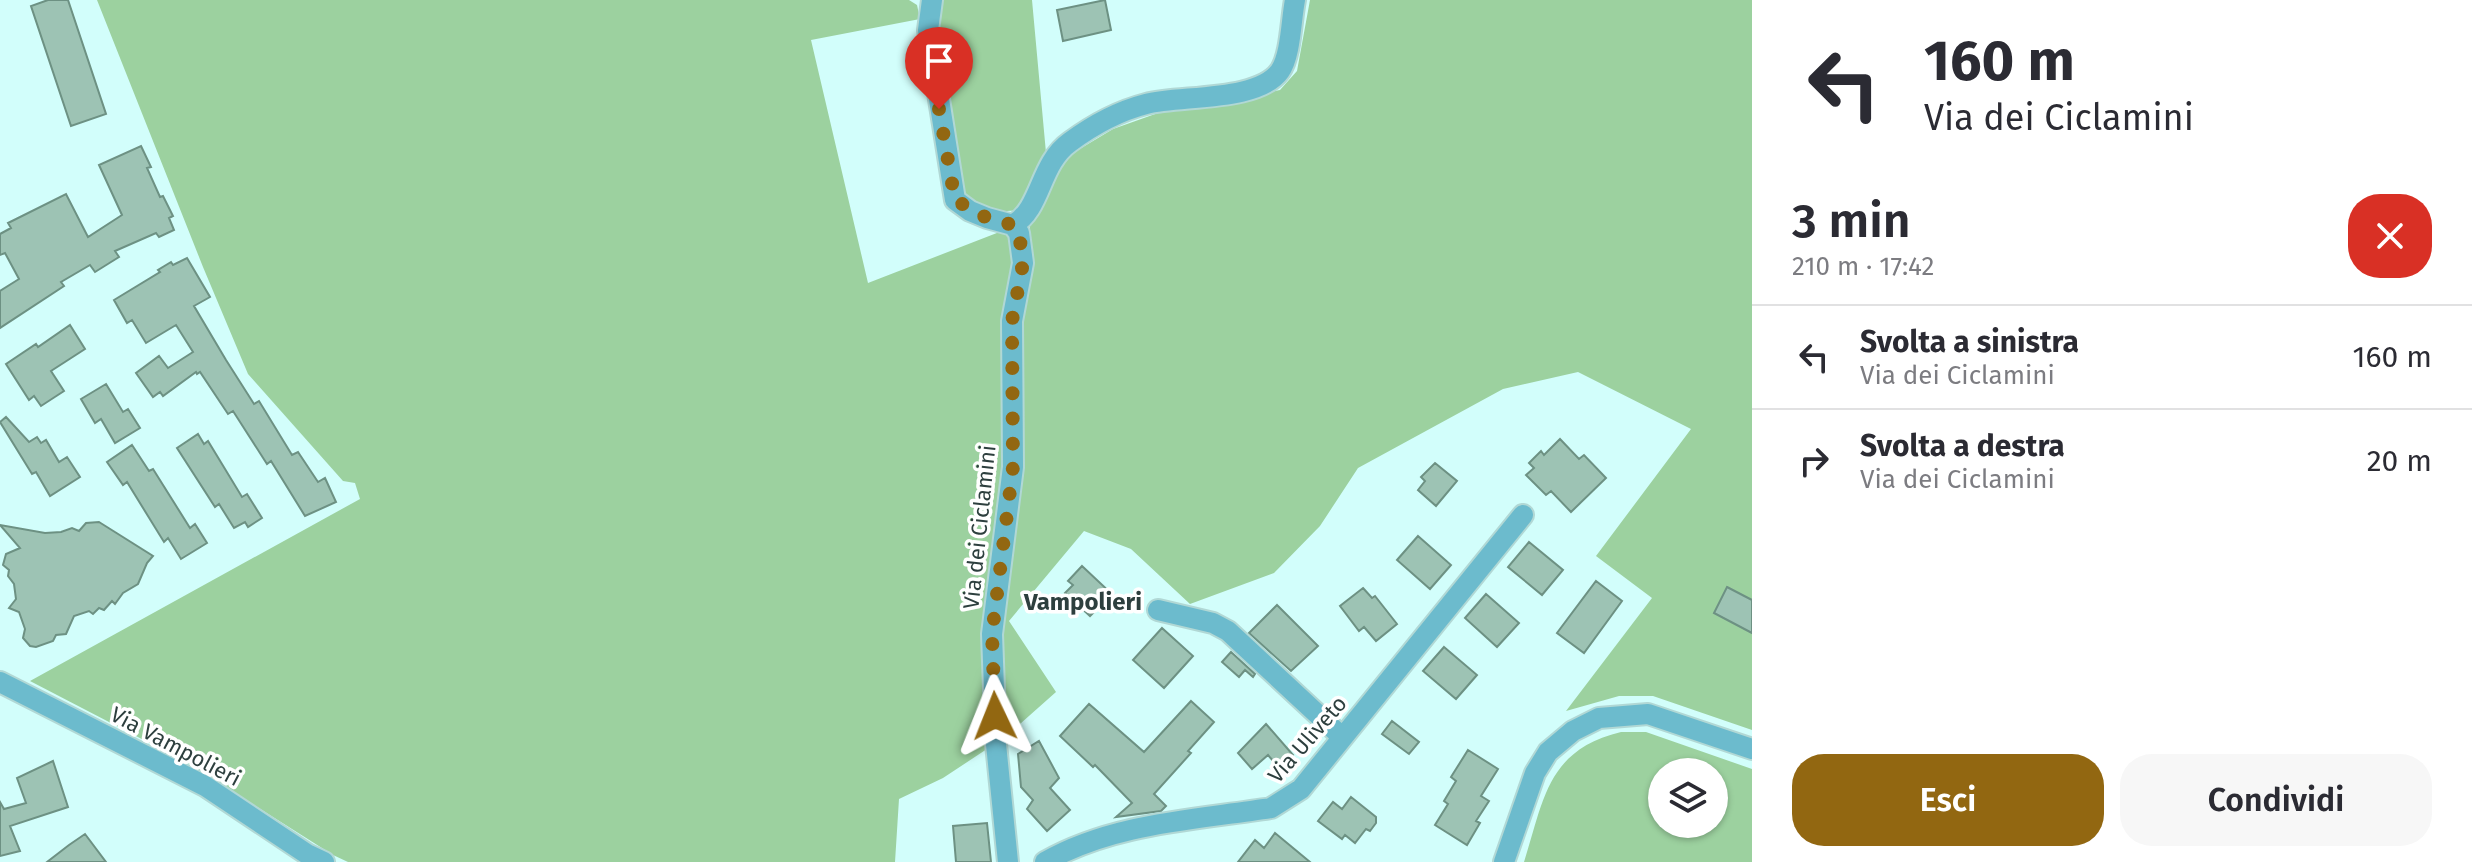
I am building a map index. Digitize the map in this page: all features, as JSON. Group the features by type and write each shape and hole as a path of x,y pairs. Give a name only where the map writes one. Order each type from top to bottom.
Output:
{"street":[{"path":"932,0 928,30 955,200 987,218 1013,225 1025,218 1050,161 1067,144 1100,121 1147,104 1253,88 1271,81 1288,55 1288,35 1295,0"},
{"name":"Via dei Ciclamini","path":"1008,862 996,744 992,634 1013,467 1012,321 1023,263 1019,233 1013,225"},
{"name":"Via Uliveto","path":"1045,862 1068,849 1114,833 1271,808 1301,789 1523,515"},
{"path":"1158,610 1213,623 1228,631 1342,737"},
{"name":"Via Vampolieri","path":"0,682 205,786 307,854 324,862"},
{"path":"1504,862 1535,773 1548,752 1573,731 1599,718 1648,714 1752,749"}],"green space":[{"path":"97,0 909,0 917,5 920,19 811,40 868,283 1002,231 1013,238 1018,261 990,747 943,778 899,799 895,862 348,862 186,762 30,681 360,499 355,483 343,481 248,374"},
{"path":"941,0 1032,0 1046,153 1036,187 1021,210 992,212 962,199 932,26"},
{"path":"1310,0 1752,0 1752,730 1653,696 1619,696 1566,711 1652,598 1596,556 1691,429 1578,372 1503,389 1358,468 1320,526 1274,573 1190,604 1131,549 1084,531 1009,621 1056,692 1002,740 997,629 1017,317 1027,265 1030,225 1062,166 1073,153 1113,129 1158,113 1280,90 1297,71"},
{"path":"1621,732 1646,732 1720,758 1648,758 1648,838 1728,838 1728,761 1752,769 1752,862 1524,862 1552,780 1577,751 1596,740"}],"building":[{"path":"48,0 68,0 106,114 71,126 31,6"},
{"path":"1105,0 1111,30 1063,41 1057,10"},
{"path":"141,146 160,197 163,196 173,216 169,218 174,230 159,237 156,233 115,251 119,257 95,272 90,265 61,282 64,286 0,328 0,291 19,279 5,253 0,255 0,234 11,228 8,223 66,194 88,237 122,215 99,165"},
{"path":"187,258 210,297 194,306 226,360 254,404 259,401 292,455 298,452 318,482 325,478 336,502 305,516 271,461 267,464 233,411 228,414 200,372 163,396 160,392 153,397 136,373 159,356 168,368 193,352 176,325 146,343 132,320 127,323 114,300 171,262 173,265"},
{"path":"70,325 85,349 51,371 64,391 41,406 34,396 29,400 6,364"},
{"path":"106,384 123,412 128,409 140,428 115,443 101,419 95,423 81,399"},
{"path":"6,417 29,442 37,437 41,443 46,440 59,462 67,457 80,477 50,496 36,472 32,474 0,422"},
{"path":"198,434 204,444 208,441 242,497 247,494 262,518 248,527 245,522 234,528 219,504 215,507 177,448"},
{"path":"1560,439 1579,459 1584,455 1606,478 1571,512 1551,491 1546,495 1526,475 1534,468 1529,463 1541,451 1544,455"},
{"path":"132,445 149,471 153,469 190,528 195,524 207,543 181,559 168,538 164,542 127,482 123,485 107,462"},
{"path":"1435,463 1457,481 1436,506 1418,490 1425,481 1421,477"},
{"path":"99,522 153,556 138,584 104,610 99,608 93,614 89,611 74,616 66,634 56,635 53,641 36,647 30,646 23,638 25,629 19,612 9,608 16,599 14,584 8,576 9,570 3,565 6,554 20,548 0,525 45,533 72,528 79,531 86,523"},
{"path":"1418,536 1451,565 1430,589 1397,560"},
{"path":"1529,542 1563,570 1542,595 1508,567"},
{"path":"1082,566 1114,596 1101,611 1098,608 1090,616 1065,593 1073,585 1068,581"},
{"path":"1596,581 1622,601 1584,653 1557,633"},
{"path":"1727,587 1752,600 1752,633 1714,613"},
{"path":"1363,588 1372,598 1375,596 1397,624 1376,641 1364,627 1359,631 1340,606"},
{"path":"1486,594 1519,623 1497,647 1465,618"},
{"path":"1277,605 1318,646 1291,671 1249,633"},
{"path":"1162,628 1193,656 1164,688 1133,660"},
{"path":"1444,647 1477,675 1456,699 1423,671"},
{"path":"1231,652 1255,674 1253,677 1245,670 1239,677 1222,662"},
{"path":"1191,701 1214,722 1154,794 1166,806 1161,811 1116,817 1132,803 1095,765 1093,767 1060,736 1089,704 1144,752"},
{"path":"1392,721 1419,742 1409,754 1382,734"},
{"path":"1266,724 1293,755 1279,768 1268,755 1252,769 1238,753"},
{"path":"1039,741 1059,778 1050,788 1070,810 1047,831 1027,809 1033,800 1021,787 1018,754"},
{"path":"1468,750 1498,769 1481,796 1489,801 1476,821 1480,823 1467,845 1435,825 1448,804 1444,801 1456,781 1451,777"},
{"path":"53,761 68,807 10,826 20,851 0,856 0,802 4,809 26,803 17,778"},
{"path":"1351,797 1376,817 1370,831 1366,829 1355,843 1345,835 1342,839 1318,821 1333,802 1342,809"},
{"path":"987,823 991,862 956,862 953,826"},
{"path":"1275,833 1310,862 1238,862 1255,840 1264,848"},
{"path":"85,834 106,862 47,862 69,845"}],"district":[{"name":"Vampolieri","path":"1083,602"}],"route":[{"path":"939,109 955,200 970,211 1013,225 1019,233 1023,263 1012,321 1013,467 992,634 995,716"}]}
